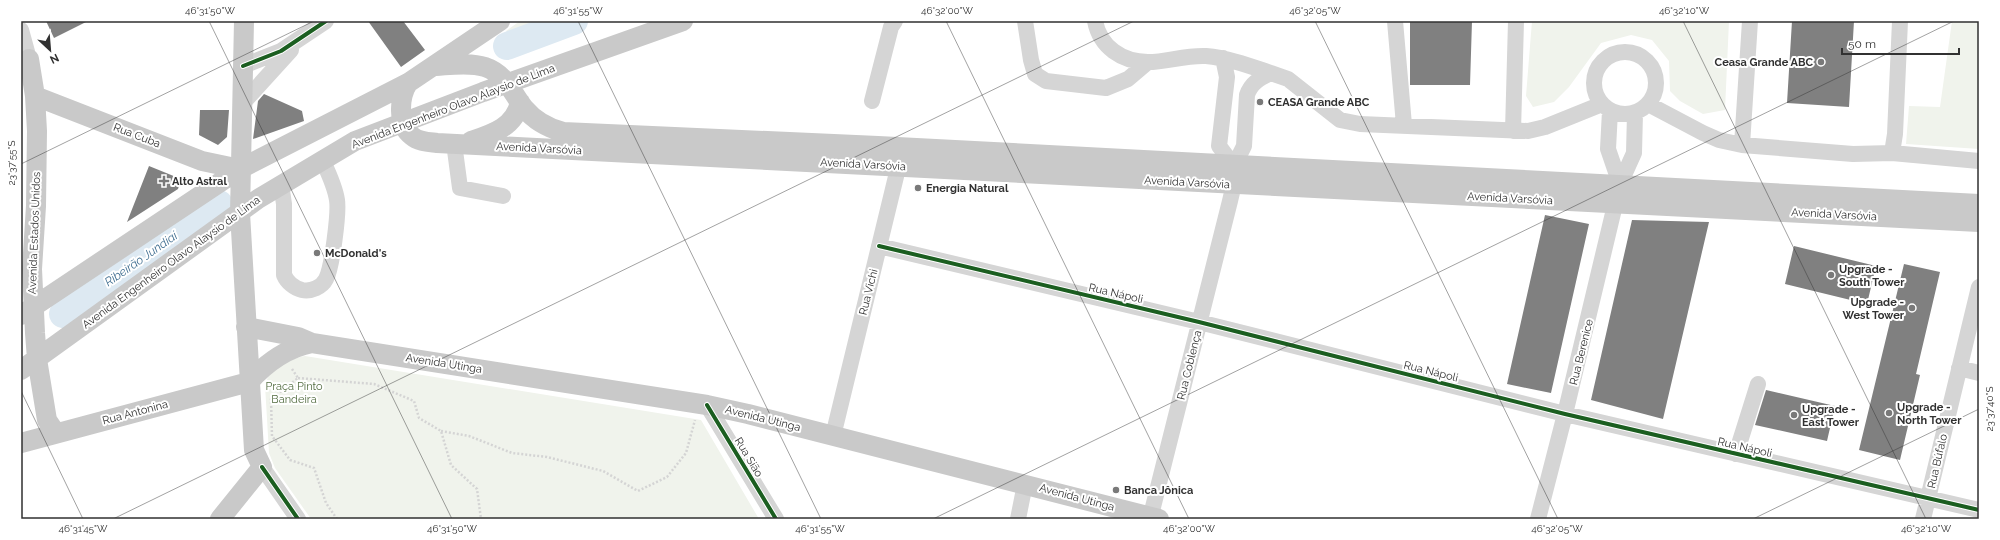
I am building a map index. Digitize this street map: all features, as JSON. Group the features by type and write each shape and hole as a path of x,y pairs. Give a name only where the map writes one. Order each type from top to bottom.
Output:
{"main road":[{"path":"220,519 262,467 254,450 240,213 244,21"},
{"path":"27,311 240,169 408,83 436,66 500,21"},
{"name":"Avenida Engenheiro Olavo Alaysio de Lima","path":"21,370 281,184 355,141 403,122 683,21"},
{"name":"Avenida Estados Unidos","path":"25,63 36,96 37,131 36,206 32,269 27,311 47,420 53,429 58,432"},
{"name":"Avenida Varsóvia","path":"436,66 462,64 484,66 496,72 508,84 520,102 538,121 552,129 563,132 901,156 1234,175 1618,194 1979,204"},
{"path":"403,122 401,114 403,96 408,83"},
{"name":"Rua Cuba","path":"36,96 202,161 240,169"},
{"path":"457,144 488,136 504,127 514,119 520,102"},
{"name":"Avenida Varsóvia","path":"403,122 413,137 424,141 457,144 901,156"},
{"name":"Avenida Varsóvia","path":"1618,194 1979,222"},
{"name":"Avenida Utinga","path":"246,327 298,336 312,343 703,405 1025,484 1153,518"},
{"name":"Avenida Utinga","path":"249,382 280,355 298,346 312,343"},
{"name":"Rua Antonina","path":"21,443 249,382"}],"street":[{"path":"242,66 281,52 326,21"},
{"path":"872,101 891,27 895,21"},
{"path":"1025,21 1031,60 1035,74 1046,81 1106,88 1128,79 1148,62"},
{"path":"1095,21 1096,27 1107,48 1125,58 1148,62 1182,56 1223,58 1288,79 1340,120 1360,124 1528,131 1606,107"},
{"path":"1396,21 1404,125"},
{"path":"1513,131 1516,21"},
{"path":"1742,145 1750,21"},
{"path":"1892,153 1895,134 1900,21"},
{"name":"Avenida Estados Unidos","path":"21,30 25,63"},
{"path":"242,104 299,41"},
{"path":"1626,52 1636,54 1645,59 1652,66 1656,76 1654,96 1648,104 1634,113 1618,114 1606,107 1596,96 1594,86 1595,75 1599,66 1606,59 1615,54 1626,52"},
{"path":"1223,58 1227,77 1219,146 1234,175"},
{"name":"Rua Coblença","path":"1153,518 1234,175 1244,146 1247,95 1250,87 1259,78 1271,73"},
{"path":"1648,104 1719,140 1742,145 1853,154 1892,153 1979,161"},
{"path":"1606,107 1608,149 1618,194"},
{"name":"Rua Berenice","path":"1538,519 1566,414 1618,194 1634,153 1634,113"},
{"path":"457,144 460,188 503,196"},
{"name":"Rua Vichi","path":"833,436 901,156"},
{"path":"281,184 284,204 284,275 286,280 297,288 310,290 318,288 326,278 336,219 337,200 322,159"},
{"name":"Rua Nápoli","path":"879,246 1199,322 1566,414 1979,510"},
{"name":"Rua Búfalo","path":"1923,519 1979,287"},
{"path":"1959,368 1979,373"},
{"path":"1736,454 1758,384"},
{"name":"Rua Sião","path":"703,405 776,519"},
{"path":"262,467 298,519"},
{"path":"1018,519 1025,484"}],"path":[{"path":"280,355 298,378"},
{"path":"337,519 326,503 314,468 290,460 272,436 271,399 298,378 374,384 414,401 419,418 441,431 469,436 512,453 547,458 603,471 638,491 667,477 686,454 703,405"},
{"path":"441,431 451,465 477,489 481,519"}],"green space":[{"path":"520,21 554,21 510,36 506,31"},
{"path":"1532,21 1729,21 1725,110 1703,114 1680,101 1670,91 1669,61 1652,40 1631,35 1601,43 1569,87 1554,102 1533,107 1526,96"},
{"path":"1952,21 1979,21 1979,149 1906,144 1909,106 1940,107"},
{"name":"Praça Pinto Bandeira","path":"305,356 701,420 759,519 311,519 275,468 269,453 265,385 270,374 280,366 293,359"}],"building":[{"path":"46,21 88,21 54,38"},
{"path":"368,21 403,21 425,50 401,67"},
{"path":"1410,21 1472,21 1470,85 1410,85"},
{"name":"Ceasa Grande ABC","path":"1792,21 1854,21 1849,107 1787,103"},
{"path":"264,94 302,111 304,121 253,139 258,101"},
{"path":"200,110 229,110 227,137 218,145 199,135"},
{"path":"149,166 181,179 178,189 127,222"},
{"path":"1545,215 1589,224 1551,393 1507,384"},
{"path":"1632,220 1709,222 1663,419 1591,400"},
{"name":"Upgrade - South Tower","path":"1794,246 1876,266 1867,304 1785,284"},
{"path":"1904,264 1940,272 1916,374 1920,375 1900,460 1859,450"},
{"name":"Upgrade - East Tower","path":"1766,390 1835,406 1827,441 1755,425"}],"waterway":[{"name":"Ribeirão Jundiaí","path":"507,46 574,21"},
{"name":"Ribeirão Jundiaí","path":"63,314 219,204"}],"cycle path":[{"path":"243,66 281,51 326,21"},
{"path":"879,246 1199,322 1565,414 1979,510"},
{"path":"707,405 776,519"},
{"path":"262,467 298,519"}],"place":[{"name":"Ceasa Grande ABC","path":"1821,62"},
{"name":"CEASA Grande ABC","path":"1260,102"},
{"name":"Alto Astral","path":"164,181"},
{"name":"Energia Natural","path":"918,188"},
{"name":"McDonald's","path":"317,253"},
{"name":"Upgrade - South Tower","path":"1831,275"},
{"name":"Upgrade - West Tower","path":"1912,308"},
{"name":"Upgrade - North Tower","path":"1889,413"},
{"name":"Upgrade - East Tower","path":"1794,415"},
{"name":"Banca Jônica","path":"1116,490"}]}
